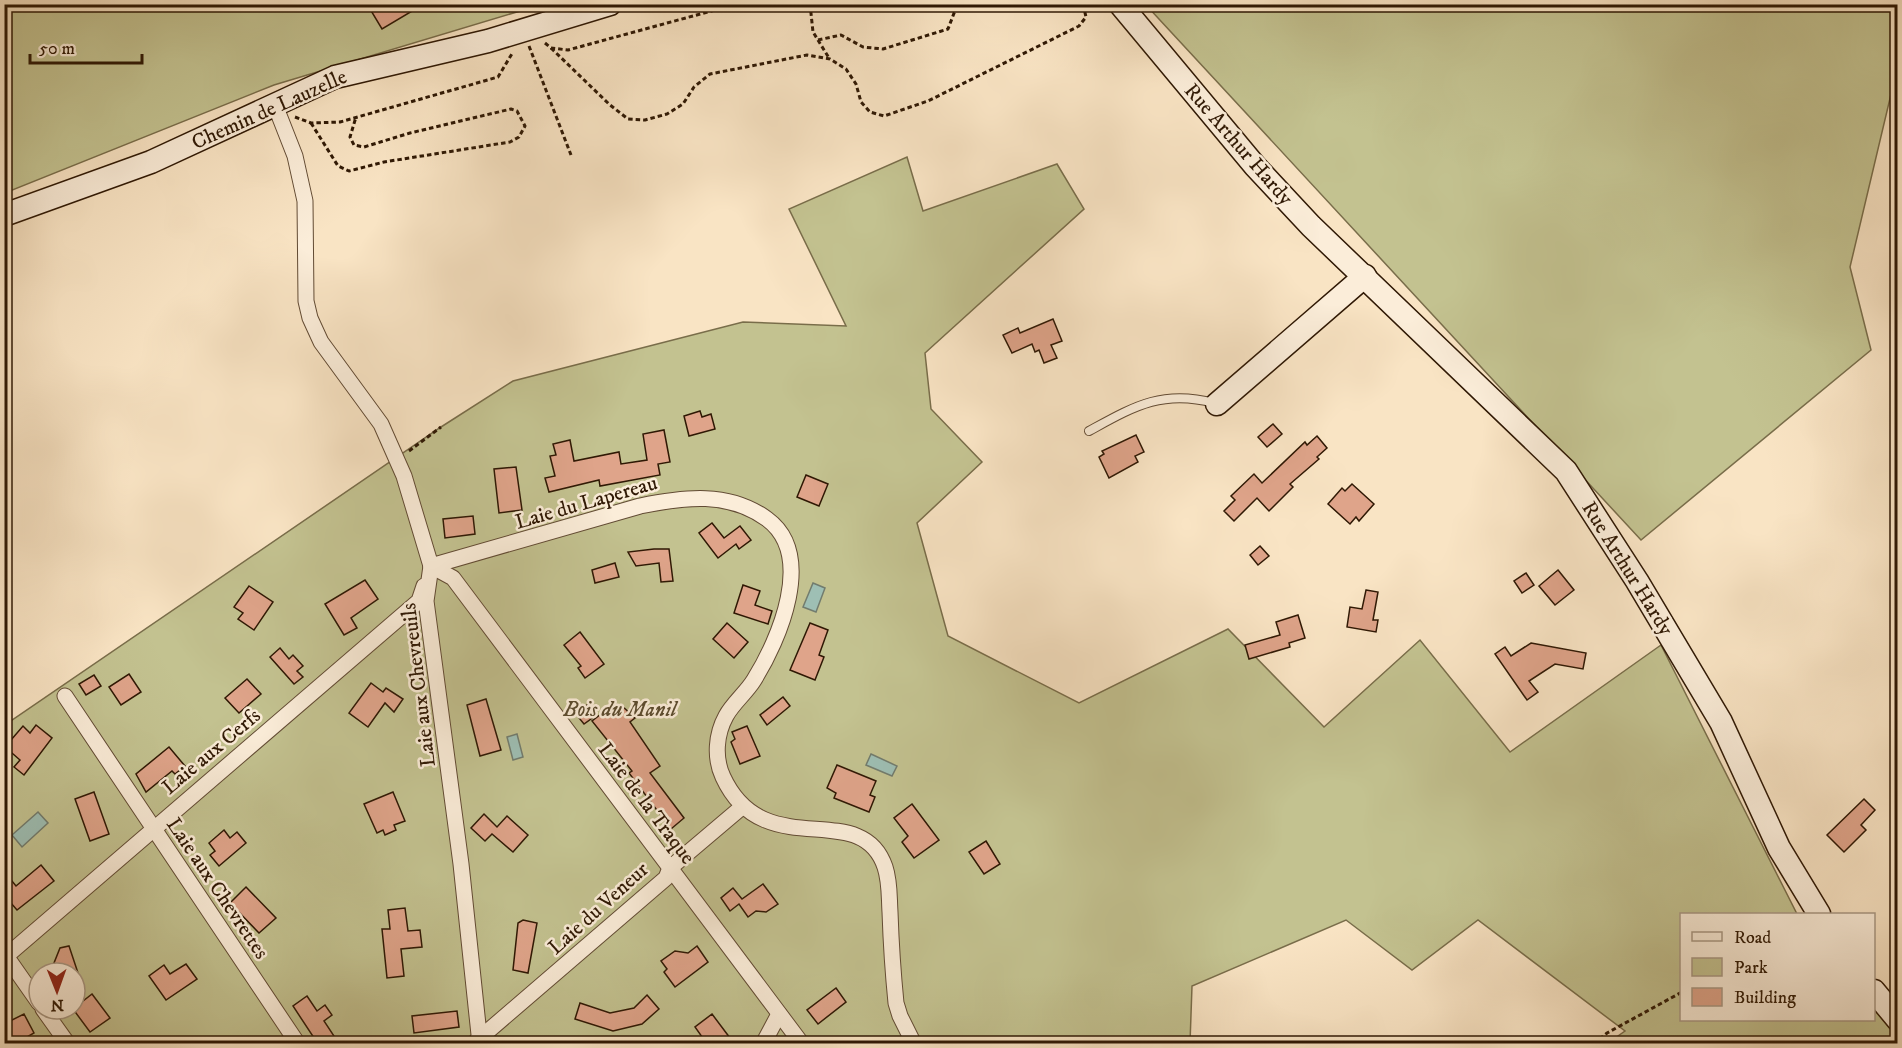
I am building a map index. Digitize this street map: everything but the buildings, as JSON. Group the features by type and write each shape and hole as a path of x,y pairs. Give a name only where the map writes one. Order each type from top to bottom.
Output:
{"street":[{"name":"Chemin de Lauzelle","path":"4,215 151,162 276,107 305,89 361,69 523,30 610,4"},
{"name":"Rue Arthur Hardy","path":"1120,4 1255,166 1311,226 1566,471 1637,581 1721,722 1779,848 1818,913"},
{"name":"Laie aux Chevreuils","path":"276,107 296,156 305,201 306,301 315,331 368,405 393,448 411,497 431,566 426,601 461,864 477,1042"},
{"path":"1217,404 1365,276"},
{"name":"Laie du Lapereau","path":"431,566 640,506 672,500 713,498 732,502 760,514 775,524 785,539 790,555 788,598 764,662 753,682 726,715 718,739 722,775 742,807 762,820 783,827 851,834 863,839 878,852 888,878 896,1003 914,1044"},
{"name":"Laie aux Cerfs","path":"5,956 418,602 431,566"},
{"name":"Laie de la Traque","path":"431,566 453,578 802,1044"},
{"name":"Laie aux Chevrettes","path":"65,696 298,1044"},
{"name":"Laie du Veneur","path":"477,1042 666,878 670,868 742,807"},
{"path":"5,956 27,986"},
{"path":"1875,992 1898,1020"},
{"path":"763,1044 779,1014"},
{"path":"52,1021 68,1044"}],"lane":[{"path":"1089,431 1153,399 1175,397 1217,404"}],"path":[{"path":"551,48 568,50 736,4"},
{"path":"810,4 813,32 830,59"},
{"path":"818,40 841,35 863,47 883,49 948,29 956,8 954,4"},
{"path":"523,30 537,36 628,119 645,120 667,114 683,104 694,87 710,74 807,55 830,59 846,69 856,84 861,102 870,112 884,116 928,100 1078,26 1086,17 1083,4"},
{"path":"276,107 310,123 340,122 498,77 510,60 523,30"},
{"path":"523,30 571,155"},
{"path":"310,123 338,166 349,171 384,162 510,142 519,137 525,126 517,111 511,109 443,124 364,147 354,145 350,137 356,117"},
{"path":"400,457 441,427"},
{"path":"1594,1044 1607,1033 1680,993"}],"green space":[{"path":"5,5 540,5 274,85 5,193"},
{"path":"1146,5 1897,5 1897,69 1850,267 1871,350 1641,540"},
{"name":"Bois du Manil","path":"907,157 923,211 1057,164 1084,209 925,353 931,409 982,462 917,523 948,636 1079,703 1228,629 1324,727 1420,640 1510,752 1661,645 1796,913 1680,913 1680,1021 1875,1021 1875,1006 1898,1032 1897,1044 1608,1043 1625,1031 1478,920 1412,970 1346,920 1192,986 1190,1043 5,1044 5,725 441,427 513,381 743,322 846,326 789,209"}],"water":[{"path":"813,583 825,588 816,612 803,607"},
{"path":"517,734 523,757 513,760 507,737"},
{"path":"871,754 897,766 892,776 866,765"},
{"path":"38,812 48,823 22,847 12,835"}]}
